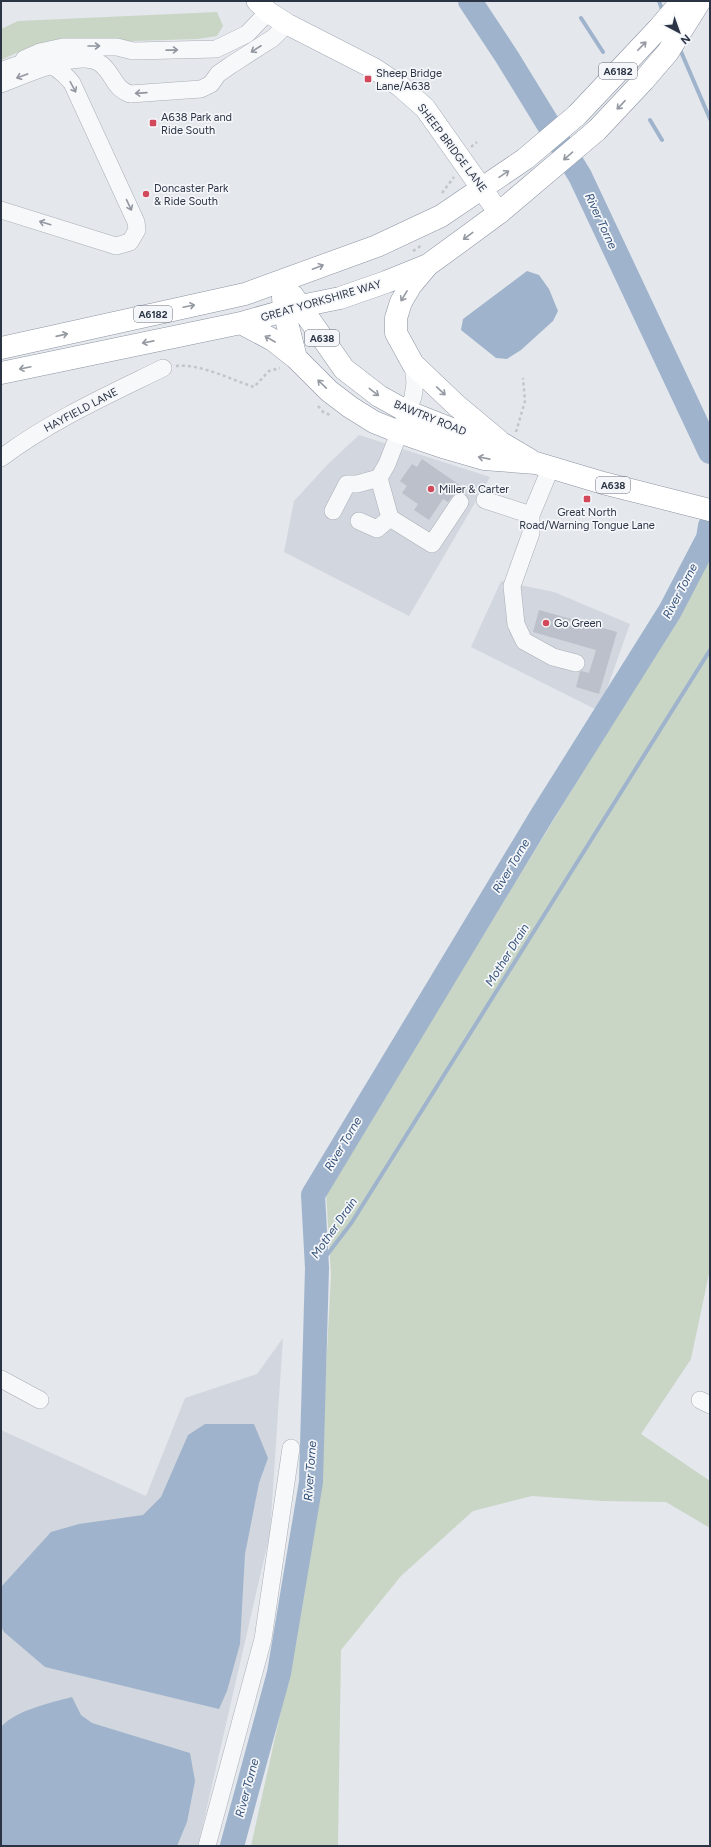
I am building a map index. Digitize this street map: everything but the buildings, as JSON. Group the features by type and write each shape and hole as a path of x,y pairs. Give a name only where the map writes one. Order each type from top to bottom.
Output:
{"highway":[{"name":"GREAT YORKSHIRE WAY","path":"1,348 245,294 282,282 320,266 377,246 441,216 525,160 577,115 659,28 687,7"},
{"name":"GREAT YORKSHIRE WAY","path":"1,373 241,324 349,295 428,265 536,184 597,130 668,52 687,7"},
{"path":"428,265 411,285 401,302 396,318 396,332 413,364 456,405 506,446"},
{"name":"BAWTRY ROAD","path":"282,282 293,309 344,369 379,396 406,411 459,432 506,446 544,465 603,483 710,510"},
{"name":"BAWTRY ROAD","path":"291,362 293,309"},
{"name":"BAWTRY ROAD","path":"241,324 273,340 291,362 350,407 374,422 446,448 484,459 544,465"}],"main road":[{"name":"SHEEP BRIDGE LANE","path":"262,6 287,24 373,68 400,86 425,108 483,188 499,213"}],"lane":[{"path":"2,75 40,52 63,47 117,47 133,51 216,49 247,34 262,6"},
{"path":"2,75 50,66 63,61 93,60 109,71 116,84 122,91 130,94 201,90 211,84 218,74 273,38 287,24"},
{"path":"116,84 113,73 116,61 123,55 133,51"},
{"path":"1,210 116,246 130,242 137,230 136,222 72,83 65,75 50,66"},
{"path":"333,511 347,484 357,484 379,478 387,464 406,411 413,397 415,383 413,364"},
{"name":"HAYFIELD LANE","path":"1,458 22,442 65,418 163,368"},
{"path":"544,465 531,515 531,532 512,586 516,624 524,641 553,657 576,663"},
{"path":"379,478 390,518 432,544 460,502"},
{"path":"485,500 531,515"},
{"path":"359,521 377,529 390,518"},
{"path":"1,1379 40,1400"},
{"path":"207,1846 264,1639 291,1448"}],"path":[{"path":"163,368 181,366 204,370 254,387 269,371 291,362"},
{"path":"506,446 520,422 525,401 523,378"},
{"path":"314,401 324,413 338,418"}],"shaded area":[{"path":"359,435 490,477 409,616 284,552 294,501 329,463"},
{"path":"501,581 554,592 630,624 599,711 471,647"},
{"path":"283,1338 270,1533 198,1846 1,1846 1,1430 146,1496 185,1398 257,1374"}],"green space":[{"path":"217,12 223,26 217,36 198,39 36,44 1,60 1,29 18,21"},
{"path":"710,551 710,1269 691,1359 641,1434 710,1481 710,1528 666,1502 602,1501 532,1496 473,1511 401,1576 341,1650 338,1846 251,1846 296,1643 320,1484 331,1275 326,1192 693,592"}],"water":[{"path":"527,271 539,275 549,289 558,311 553,321 521,350 507,359 496,358 461,330 463,319"},
{"path":"205,1424 254,1424 268,1458 259,1483 245,1554 240,1644 227,1691 219,1709 45,1667 4,1632 1,1626 1,1587 51,1532 79,1524 143,1515 161,1497 188,1435"},
{"path":"72,1697 81,1715 92,1723 190,1753 195,1781 187,1822 177,1846 1,1846 1,1727 7,1721 24,1712"}],"waterway":[{"name":"River Torne","path":"470,1 507,57 580,176 710,452"},
{"name":"Mother Drain","path":"659,1 663,12"},
{"path":"581,18 603,52"},
{"name":"Mother Drain","path":"679,47 710,119"},
{"path":"650,120 662,140"},
{"name":"River Torne","path":"232,1846 279,1673 311,1482 317,1268 313,1195 542,815 670,611 708,538 710,526"},
{"name":"Mother Drain","path":"317,1268 352,1222 710,650"}],"place":[{"name":"Sheep Bridge Lane/A638","path":"368,79"},
{"name":"A638 Park and Ride South","path":"153,123"},
{"name":"Doncaster Park & Ride South","path":"146,194"},
{"name":"Miller & Carter","path":"431,489"},
{"name":"Great North Road/Warning Tongue Lane","path":"587,499"},
{"name":"Go Green","path":"546,623"}]}
